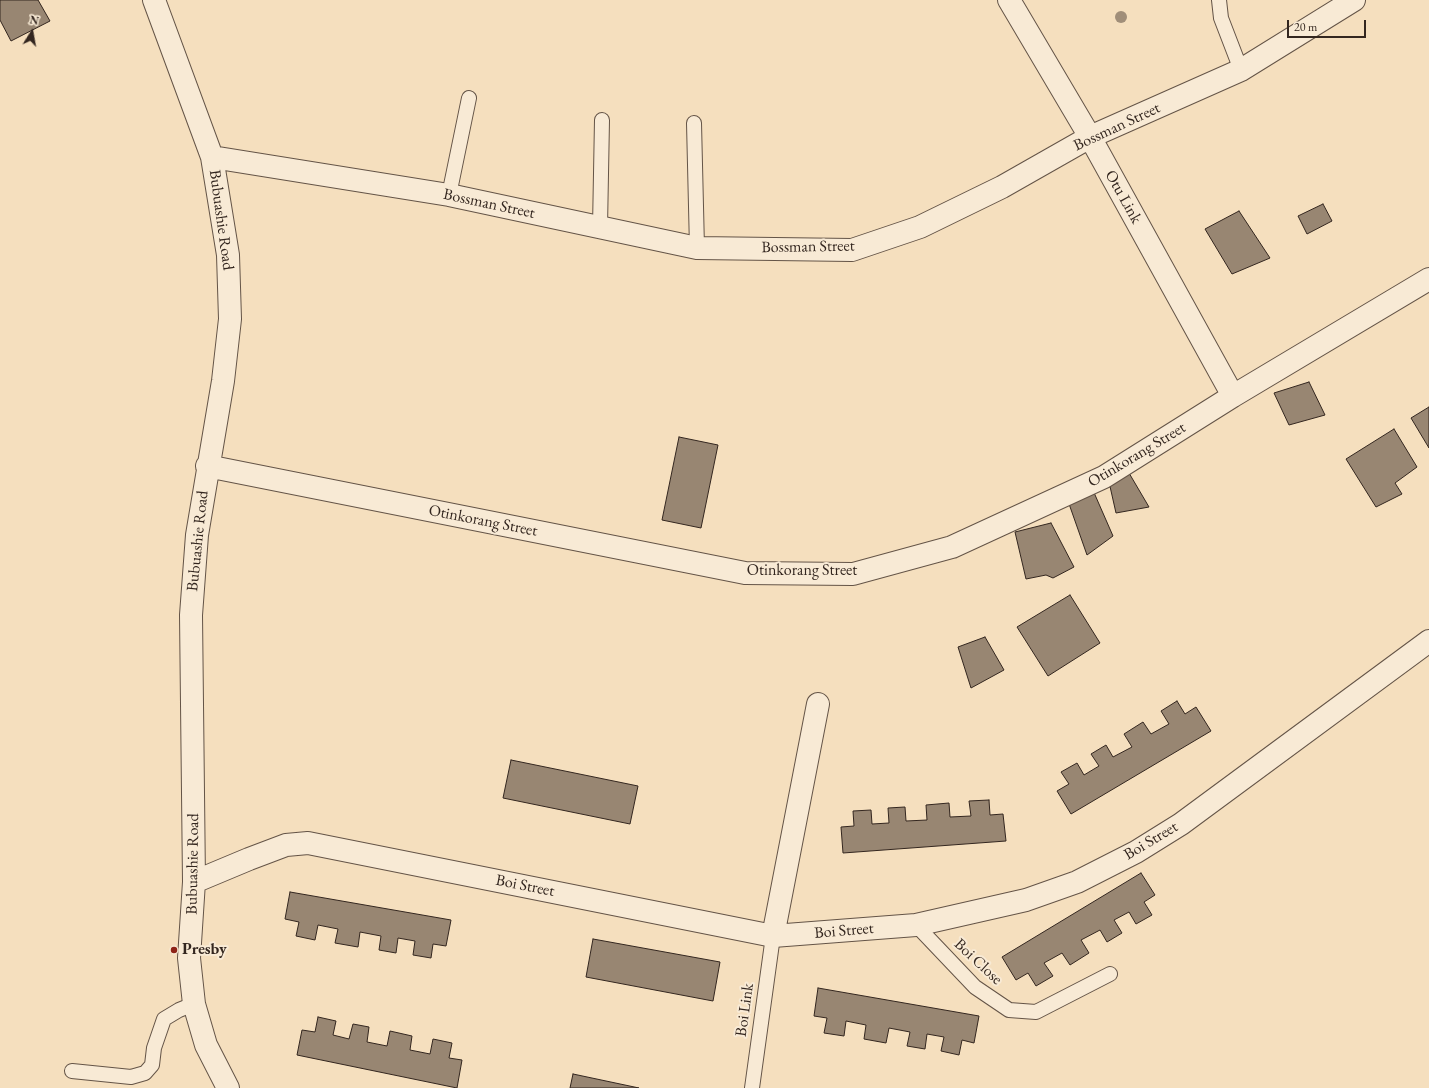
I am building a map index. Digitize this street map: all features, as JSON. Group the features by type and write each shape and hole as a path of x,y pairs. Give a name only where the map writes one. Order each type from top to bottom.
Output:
{"street":[{"name":"Bubuashie Road","path":"154,0 212,157 228,254 230,319 224,381 197,535 191,615 194,882 190,958 194,1004 206,1045 228,1088"},
{"name":"Otu Link","path":"1009,0 1090,137 1233,396"},
{"name":"Bossman Street","path":"212,157 450,195 697,248 852,250 920,227 1002,188 1090,137 1241,70 1351,1"},
{"name":"Otinkorang Street","path":"208,466 745,573 853,574 952,547 1104,478 1233,396 1429,279"},
{"name":"Boi Street","path":"194,882 286,845 308,842 773,936 916,925 1026,900 1077,882 1136,852 1181,824 1429,641"},
{"path":"773,936 818,704"}],"lane":[{"path":"1220,0 1221,18 1241,70"},
{"path":"450,195 469,98"},
{"path":"600,227 602,120"},
{"path":"694,123 697,248"},
{"name":"Boi Close","path":"916,925 975,987 1009,1010 1036,1012 1110,974"},
{"name":"Boi Link","path":"752,1088 773,936"},
{"path":"72,1071 131,1077 145,1073 152,1065 154,1048 164,1019 179,1010 194,1004"}],"building":[{"path":"0,0 38,0 50,21 11,41 0,20"},
{"path":"1323,204 1332,221 1307,234 1298,216"},
{"path":"1239,211 1270,258 1232,274 1205,229"},
{"path":"1309,382 1325,415 1289,425 1274,393"},
{"path":"1429,407 1429,448 1411,418"},
{"path":"1394,429 1417,467 1395,483 1402,494 1376,507 1346,459"},
{"path":"679,437 718,445 701,528 662,520"},
{"path":"1129,473 1149,507 1116,513 1109,482"},
{"path":"1092,488 1113,536 1087,555 1068,501"},
{"path":"1051,523 1074,567 1053,578 1046,575 1026,579 1015,532"},
{"path":"1070,595 1100,643 1048,676 1017,627"},
{"path":"985,637 1004,670 971,688 958,647"},
{"path":"1177,701 1185,714 1196,707 1211,731 1071,814 1057,791 1069,784 1061,772 1077,763 1084,775 1099,766 1091,754 1106,745 1113,757 1132,747 1124,734 1143,722 1151,734 1169,724 1161,711"},
{"path":"511,760 638,786 630,824 503,798"},
{"path":"989,800 990,815 1003,814 1006,841 843,853 841,827 854,826 853,811 871,810 872,824 889,823 888,808 905,807 906,821 927,820 926,805 949,803 950,817 971,816 969,801"},
{"path":"1141,873 1155,895 1144,902 1152,915 1136,924 1129,912 1114,920 1122,933 1107,942 1100,930 1081,940 1089,953 1070,965 1062,953 1044,963 1053,976 1036,986 1028,973 1016,980 1002,957"},
{"path":"290,892 451,920 446,946 433,944 431,958 413,955 415,941 398,938 396,953 379,950 381,936 360,932 358,947 335,943 338,929 318,925 315,940 296,936 299,922 285,919"},
{"path":"593,939 720,962 713,1001 586,977"},
{"path":"818,988 979,1016 974,1043 962,1040 959,1055 941,1051 944,1037 927,1034 925,1049 907,1046 910,1032 889,1028 886,1043 864,1039 866,1025 846,1021 844,1036 824,1033 827,1018 814,1016"},
{"path":"318,1017 336,1021 333,1035 349,1039 353,1024 369,1027 367,1042 387,1046 390,1031 412,1036 410,1050 430,1054 433,1039 452,1043 449,1058 462,1060 457,1088 297,1055 302,1030 315,1032"},
{"path":"573,1074 639,1088 570,1088"}],"place":[{"name":"Presby","path":"174,950"}]}
